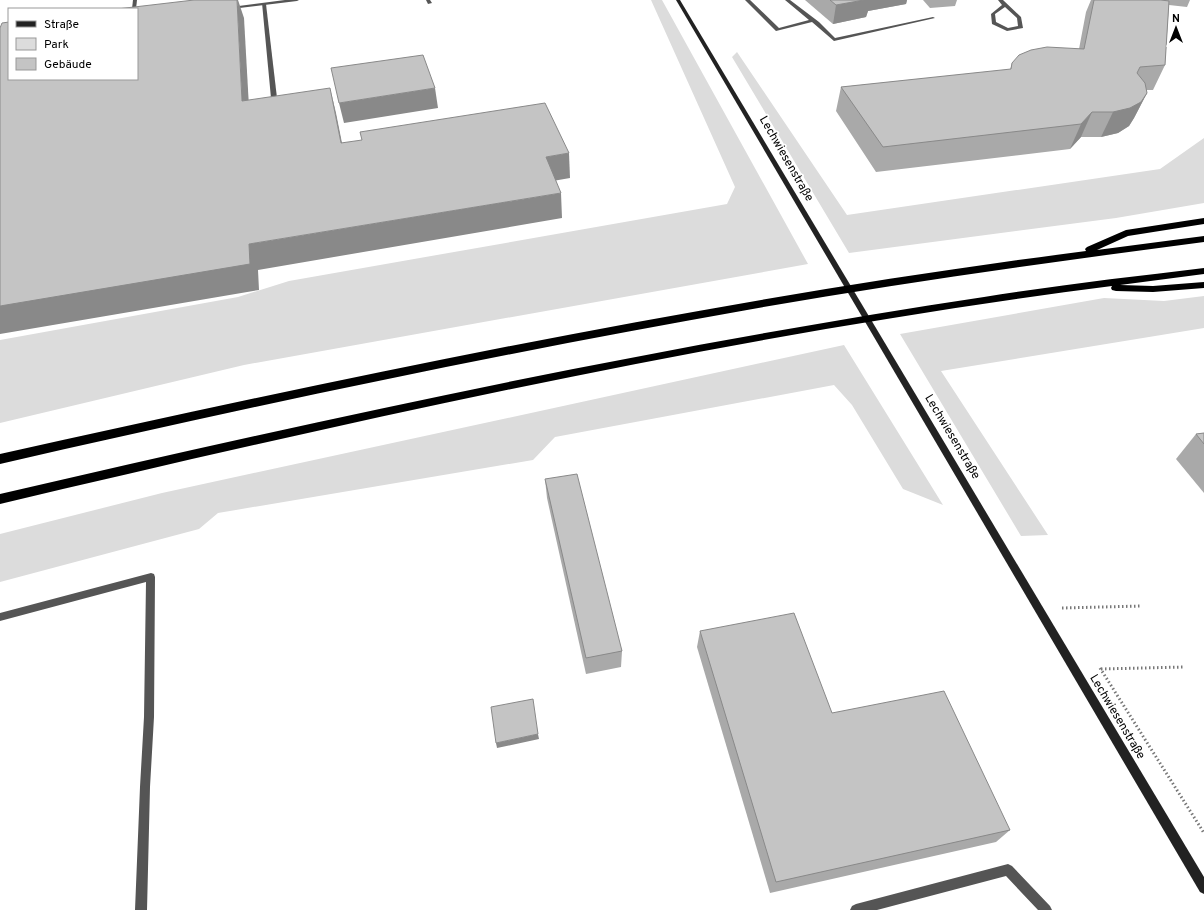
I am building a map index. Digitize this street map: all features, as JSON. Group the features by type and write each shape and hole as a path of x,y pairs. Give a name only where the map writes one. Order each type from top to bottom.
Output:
{"highway":[{"path":"1080,254 1126,233 1204,221"},
{"path":"0,459 262,400 587,334 891,281 1080,254 1204,239"},
{"path":"0,498 304,429 600,368 803,330 984,300 1204,271"},
{"path":"1079,287 1153,289 1204,285"}],"street":[{"path":"227,9 297,0"},
{"name":"Lechwiesenstraße","path":"678,0 805,215 904,378 1204,888"},
{"path":"747,0 778,30 814,20"},
{"path":"788,0 814,20 834,40 934,18"},
{"path":"1000,0 1019,18 1021,27 1007,30 994,23 993,14 1005,5"},
{"path":"264,4 274,98"},
{"path":"0,617 151,577 149,717 141,910"},
{"path":"856,910 1008,870 1046,910"}],"path":[{"path":"1062,608 1142,606"},
{"path":"1101,669 1184,668"}],"green space":[{"path":"651,0 662,0 808,264 244,365 0,423 0,340 238,297 289,281 727,204 735,187"},
{"path":"737,52 847,215 1160,169 1204,138 1204,203 1116,218 849,253 732,57"},
{"path":"1204,296 1204,328 941,371 1048,535 1021,536 900,334 1104,298 1164,301"},
{"path":"844,345 943,505 903,489 852,405 834,385 555,437 533,460 218,513 199,529 0,582 0,534 162,493"}],"building":[{"path":"194,0 237,0 242,101 330,88 341,143 362,140 360,132 545,103 569,153 546,157 561,193 249,244 250,264 0,306 0,28 2,23 8,22 8,80 138,80 138,8 126,8"},
{"path":"830,0 864,0 836,5"},
{"path":"1094,0 1169,1 1165,65 1140,67 1137,73 1145,83 1147,93 1141,102 1130,108 1113,112 1092,112 1081,124 883,147 841,87 1011,69 1012,63 1019,55 1031,50 1047,47 1084,49"},
{"path":"423,55 435,88 339,103 331,68"},
{"path":"1204,433 1204,444 1196,434"},
{"path":"577,474 622,651 586,658 545,479"},
{"path":"794,613 832,713 944,691 1010,830 776,882 700,631"},
{"path":"533,699 538,734 496,743 491,707"}]}
